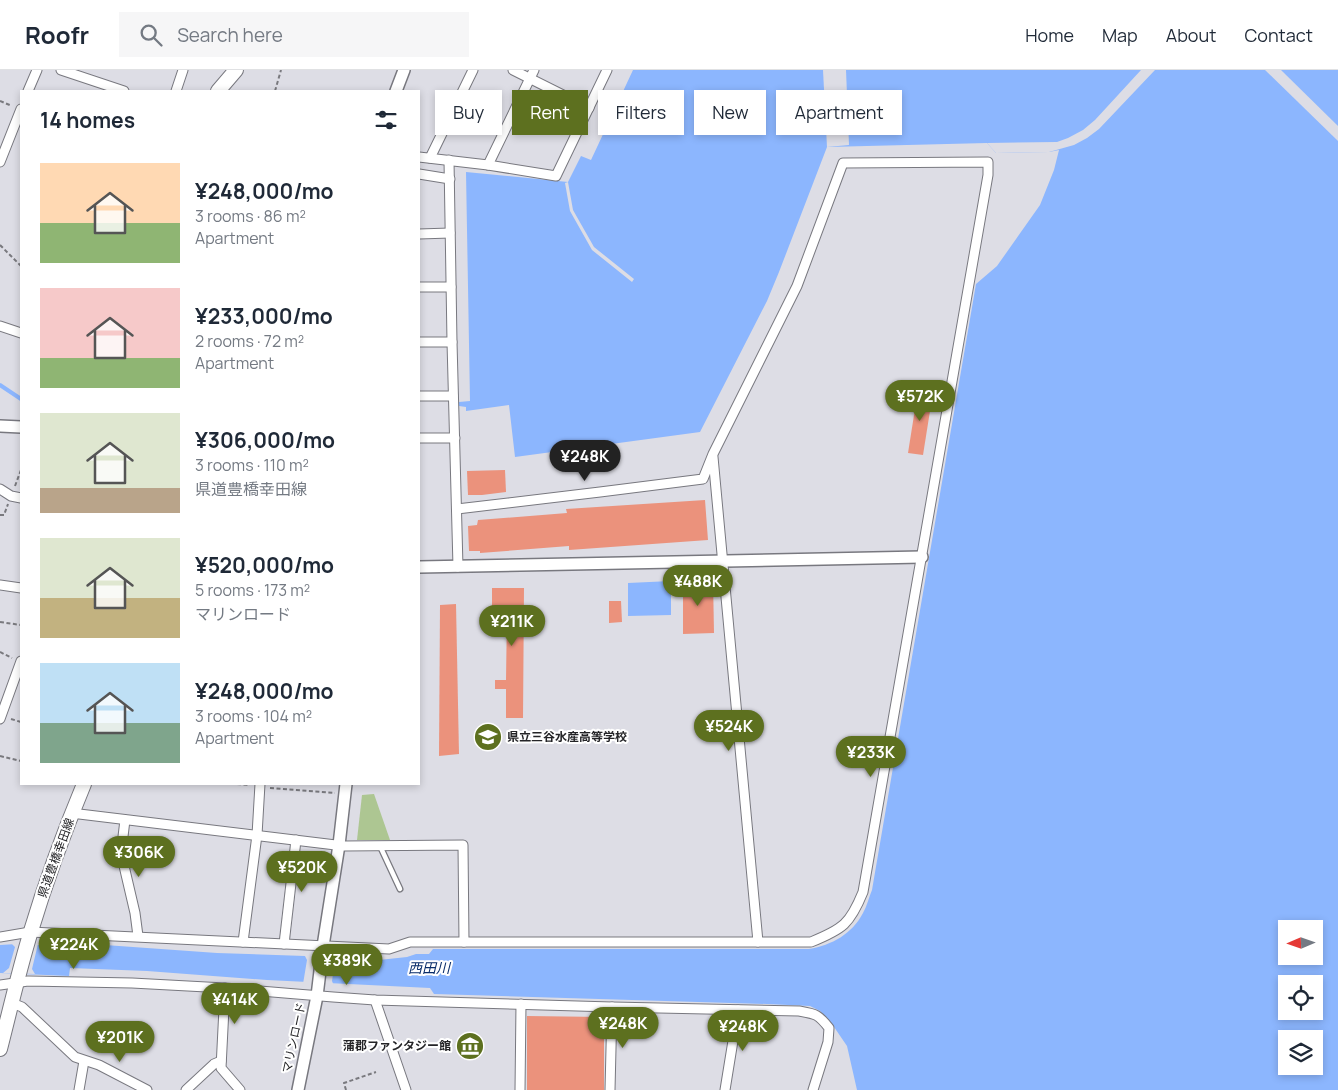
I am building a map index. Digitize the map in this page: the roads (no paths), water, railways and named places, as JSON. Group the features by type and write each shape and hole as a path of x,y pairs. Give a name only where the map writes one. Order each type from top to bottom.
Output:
{"main road":[{"path":"219,90 236,70"},
{"name":"県道豊橋幸田線","path":"0,1050 29,937 48,875 84,785"}],"street":[{"path":"28,90 37,70"},
{"path":"61,70 121,90"},
{"path":"176,90 183,70"},
{"path":"396,90 404,70"},
{"path":"430,158 473,70"},
{"path":"513,70 532,74 589,108"},
{"path":"420,156 556,176 607,70"},
{"path":"488,165 532,74"},
{"path":"0,162 20,112"},
{"path":"449,160 458,567"},
{"path":"0,937 138,936 284,944 323,949 389,949 410,942 811,942 831,934 844,925 854,912 863,892 988,175 988,162 843,163 797,286 702,478 457,510"},
{"path":"420,174 450,179"},
{"path":"420,234 450,234"},
{"path":"420,287 451,287"},
{"path":"0,326 20,333"},
{"path":"420,342 452,342"},
{"path":"420,396 453,396"},
{"path":"0,426 20,427"},
{"path":"420,438 455,438"},
{"path":"713,454 758,942"},
{"path":"0,488 12,496 20,498"},
{"path":"420,567 922,558"},
{"path":"0,585 20,588"},
{"path":"0,719 20,664"},
{"path":"243,942 257,835 260,785"},
{"path":"323,949 339,845 345,789"},
{"path":"72,813 339,845 463,845 464,942"},
{"path":"125,820 121,853 135,913 138,936"},
{"path":"284,944 296,840"},
{"name":"マリンロード","path":"298,1090 317,993 323,949"},
{"path":"0,985 18,979 28,981 123,983 317,993 376,1000 799,1011 820,1017 829,1028 828,1042 813,1090"},
{"path":"225,988 221,1068 240,1090"},
{"path":"376,1000 406,1090"},
{"path":"12,1003 22,1008 75,1057 99,1065 147,1090"},
{"path":"520,1090 521,1004"},
{"path":"610,1090 612,1007"},
{"path":"725,1090 738,1010"},
{"path":"79,1090 84,1061"},
{"path":"186,1090 214,1064 222,1061"}],"lane":[{"path":"380,846 400,889"}],"water":[{"name":"西田川","path":"633,70 1338,70 1338,1090 857,1090 847,1046 832,1024 820,1011 810,1006 434,994 430,988 267,980 147,971 70,968 69,976 0,973 0,945 63,946 63,942 217,953 305,956 342,960 379,960 407,957 416,954 429,954 433,949 809,949 826,945 847,933 858,920 872,890 976,284 997,266 1040,205 1054,170 1059,150 1049,152 996,153 987,143 827,147 767,301 700,432 515,457 509,405 466,411 466,407 459,406 459,402 470,401 466,172 568,182 581,156 591,160 603,135 684,135 684,90 624,90"},
{"path":"671,581 671,615 628,616 628,583"}],"waterway":[{"path":"0,385 20,398"}],"place":[{"name":"県立三谷水産高等学校","path":"488,737"},
{"name":"蒲郡ファンタジー館","path":"470,1046"}]}
